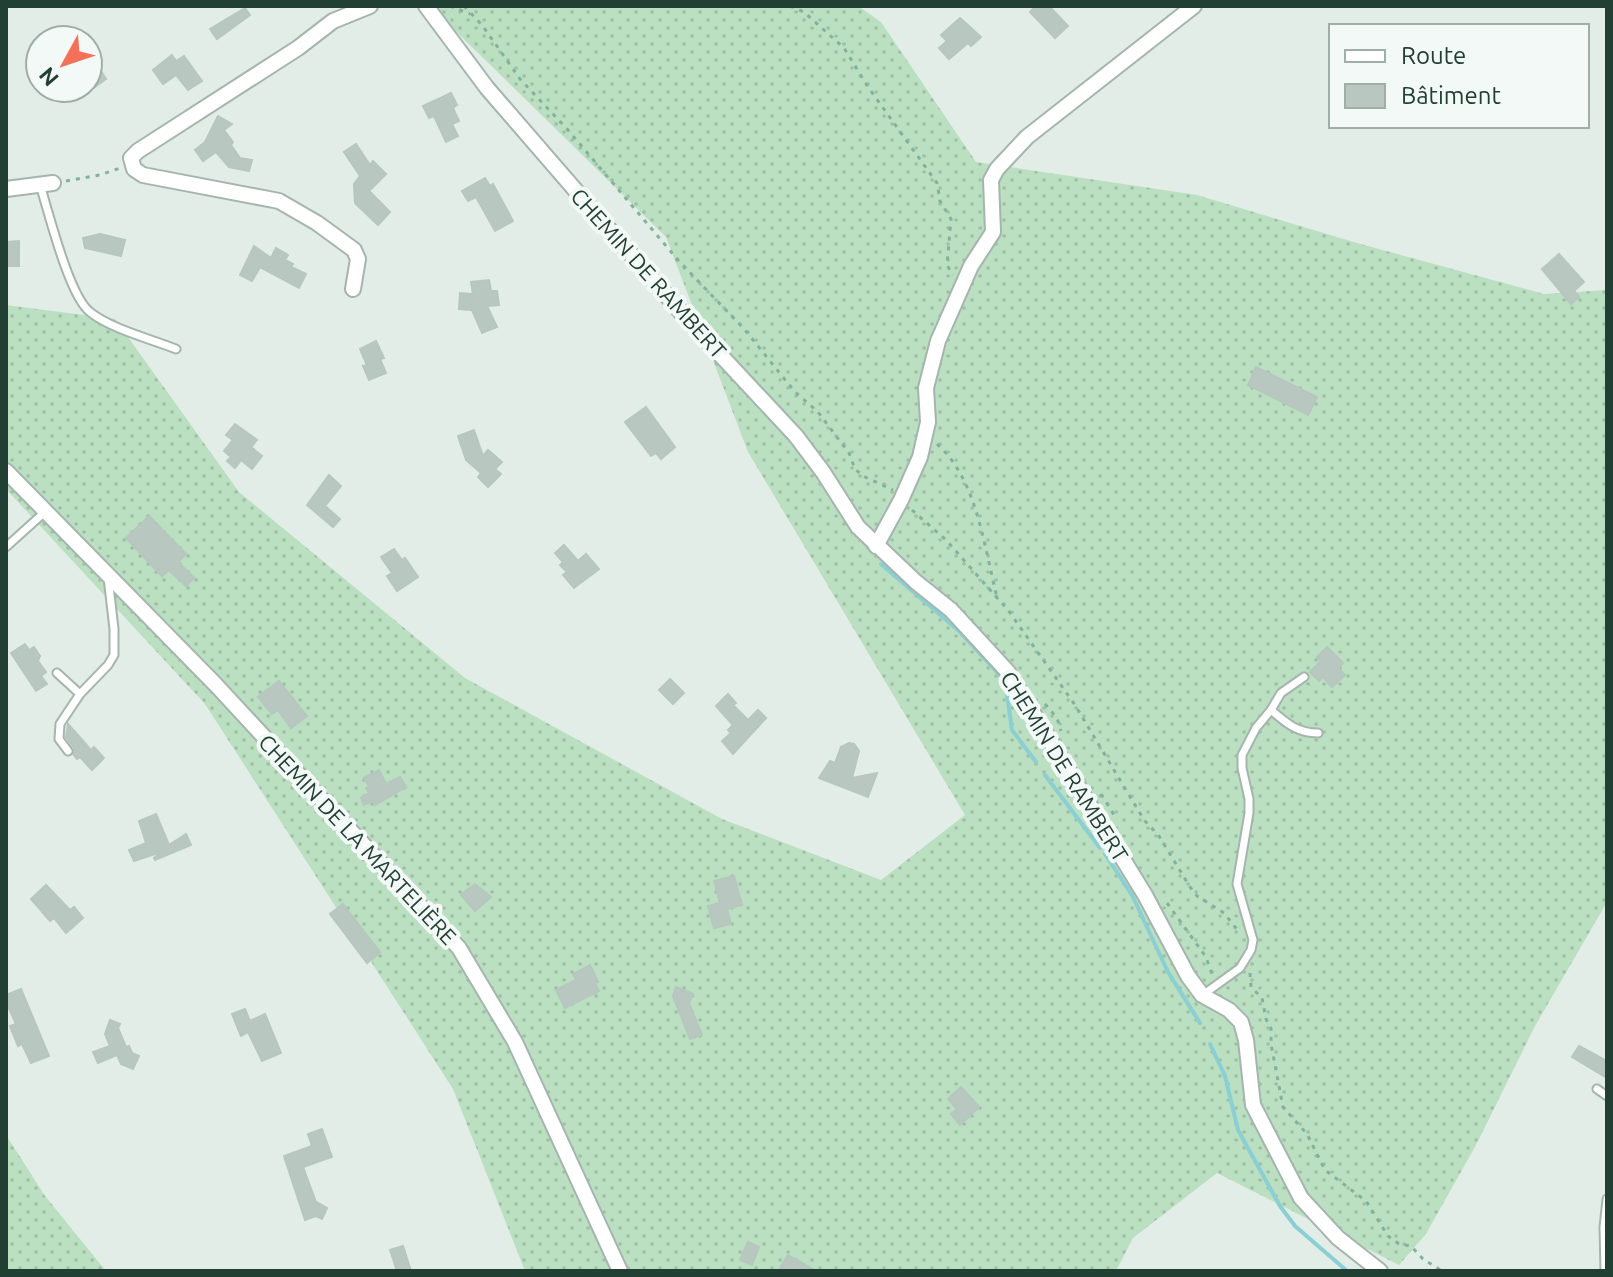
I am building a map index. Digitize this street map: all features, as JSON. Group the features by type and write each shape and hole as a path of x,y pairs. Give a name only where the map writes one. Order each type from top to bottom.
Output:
{"street":[{"path":"353,289 358,274 358,259 354,250 317,223 279,201 143,175 131,164 131,158 298,48 333,21 370,6"},
{"name":"CHEMIN DE RAMBERT","path":"426,6 508,112 686,318 796,436 858,527 951,610 1008,672 1145,895 1188,976 1202,995 1229,1010 1241,1022 1253,1105 1301,1198 1338,1238 1380,1271"},
{"path":"876,546 920,457 928,422 926,388 938,341 971,266 993,232 991,180 1006,157 1027,137 1194,6"},
{"path":"6,189 46,184"},
{"name":"CHEMIN DE LA MARTELIÈRE","path":"6,471 216,685 459,948 515,1042 620,1271"}],"lane":[{"path":"46,184 71,280 80,300 89,311 106,321 176,349"},
{"path":"6,547 46,511"},
{"path":"68,751 59,739 60,724 80,694 114,655 108,575"},
{"path":"57,673 80,694"},
{"path":"1202,995 1240,968 1253,940 1237,884 1249,813 1242,755 1256,728 1281,693 1304,677"},
{"path":"1271,710 1303,733 1318,733"},
{"path":"1597,1089 1607,1096"},
{"path":"1605,1271 1607,1199"}],"path":[{"path":"450,6 470,14"},
{"path":"790,6 804,12 844,48 937,183 940,201 951,219 947,265 961,288"},
{"path":"46,184 100,175 131,164"},
{"path":"926,434 953,461 972,498 997,597"}],"green space":[{"path":"430,6 858,6 881,22 976,162 1197,195 1544,294 1607,290 1607,902 1535,1026 1476,1145 1426,1234 1399,1265 1217,1173 1133,1238 1116,1271 525,1271 453,1089 205,704 6,489 6,305 115,319 239,492 465,678 722,819 881,880 965,815 748,452 666,237"},
{"path":"6,1135 45,1196 106,1271 6,1271"}],"building":[{"path":"1036,6 1049,6 1068,26 1055,38 1030,12"},
{"path":"245,8 250,15 217,39 210,29"},
{"path":"960,18 981,37 971,46 968,43 949,59 939,48 947,41 941,35"},
{"path":"172,55 176,61 184,56 202,81 188,90 176,75 163,84 153,70"},
{"path":"451,93 457,105 453,108 459,121 452,124 458,136 446,142 434,116 429,118 423,106"},
{"path":"218,116 232,124 224,130 240,158 252,160 249,171 229,167 216,152 203,161 195,150 205,142"},
{"path":"356,144 370,165 373,161 386,174 369,191 390,212 378,225 355,203 354,184 360,176 344,152"},
{"path":"485,178 490,186 493,184 513,221 495,231 476,197 468,201 462,191"},
{"path":"100,234 125,240 121,256 85,248 83,238"},
{"path":"19,241 19,266 6,266 6,242"},
{"path":"254,246 271,258 276,248 288,255 285,260 293,264 291,267 306,274 299,288 260,267 252,281 240,275"},
{"path":"1559,254 1584,282 1574,291 1579,297 1571,304 1542,269"},
{"path":"489,280 491,291 497,291 499,305 487,306 497,327 482,333 472,310 459,309 460,293 473,294 471,282"},
{"path":"376,341 384,358 380,359 386,373 369,380 360,349"},
{"path":"1256,367 1317,397 1308,415 1248,385"},
{"path":"646,407 675,447 661,459 656,453 651,456 625,422"},
{"path":"235,424 257,440 251,447 262,456 252,469 241,460 235,468 227,461 231,457 224,451 233,440 226,435"},
{"path":"474,430 483,456 488,450 502,462 495,469 501,474 488,487 478,477 481,473 466,460 458,436"},
{"path":"329,475 341,486 325,506 340,519 333,527 307,505"},
{"path":"149,516 186,554 178,562 194,578 186,586 169,570 162,576 126,538"},
{"path":"564,545 578,561 586,554 599,569 574,588 563,575 567,572 555,553"},
{"path":"394,549 402,560 405,558 418,577 397,591 387,576 392,573 381,557"},
{"path":"25,644 29,650 34,647 40,656 38,661 46,672 41,676 47,684 36,691 11,653"},
{"path":"1327,647 1343,663 1338,668 1345,675 1332,687 1323,677 1319,681 1310,672 1321,661 1317,657"},
{"path":"670,679 684,693 673,704 659,690"},
{"path":"279,681 307,716 291,728 278,710 272,714 258,697"},
{"path":"728,694 736,703 733,705 748,720 758,710 766,718 733,754 722,741 731,733 728,730 733,725 716,706"},
{"path":"68,724 91,750 94,747 104,758 92,770 73,754 74,748 66,737"},
{"path":"849,743 859,751 852,778 877,773 868,797 819,778 830,761 835,763 841,747"},
{"path":"379,770 386,784 400,777 406,787 375,805 373,801 364,805 361,798 369,793 366,788 369,787 364,778"},
{"path":"156,814 169,845 186,834 191,845 155,860 161,852 134,861 129,850 146,843 139,821"},
{"path":"734,876 742,905 727,909 731,924 714,928 708,906 720,903 714,881"},
{"path":"475,884 491,897 475,911 461,895"},
{"path":"46,885 70,910 74,907 83,918 66,933 54,918 50,921 31,899"},
{"path":"343,904 380,952 367,963 330,914"},
{"path":"590,965 599,991 565,1008 556,990 576,980 573,974"},
{"path":"676,987 693,994 689,1003 702,1035 690,1039 673,996"},
{"path":"21,989 49,1056 31,1063 22,1044 18,1046 10,1026 16,1024 6,1002 6,995"},
{"path":"245,1009 250,1021 265,1014 281,1053 262,1061 248,1032 241,1036 232,1014"},
{"path":"110,1020 120,1024 118,1028 126,1047 129,1046 132,1053 139,1056 133,1069 121,1064 117,1055 98,1063 93,1052 110,1046 105,1034"},
{"path":"1579,1046 1607,1061 1607,1078 1572,1057"},
{"path":"961,1087 979,1107 960,1125 951,1114 957,1109 948,1099"},
{"path":"322,1129 332,1157 303,1167 316,1202 327,1208 322,1219 316,1216 305,1220 284,1156 312,1146 308,1134"},
{"path":"748,1242 759,1247 752,1265 740,1260"},
{"path":"403,1246 411,1271 397,1271 390,1250"},
{"path":"788,1255 816,1271 778,1271"}],"waterway":[{"path":"881,564 959,631 1005,681 1012,730 1036,762"},
{"path":"1045,775 1100,848"},
{"path":"1105,854 1132,895 1168,972 1200,1023"},
{"path":"1210,1044 1225,1076 1238,1130 1280,1206 1295,1226 1347,1271"}]}
